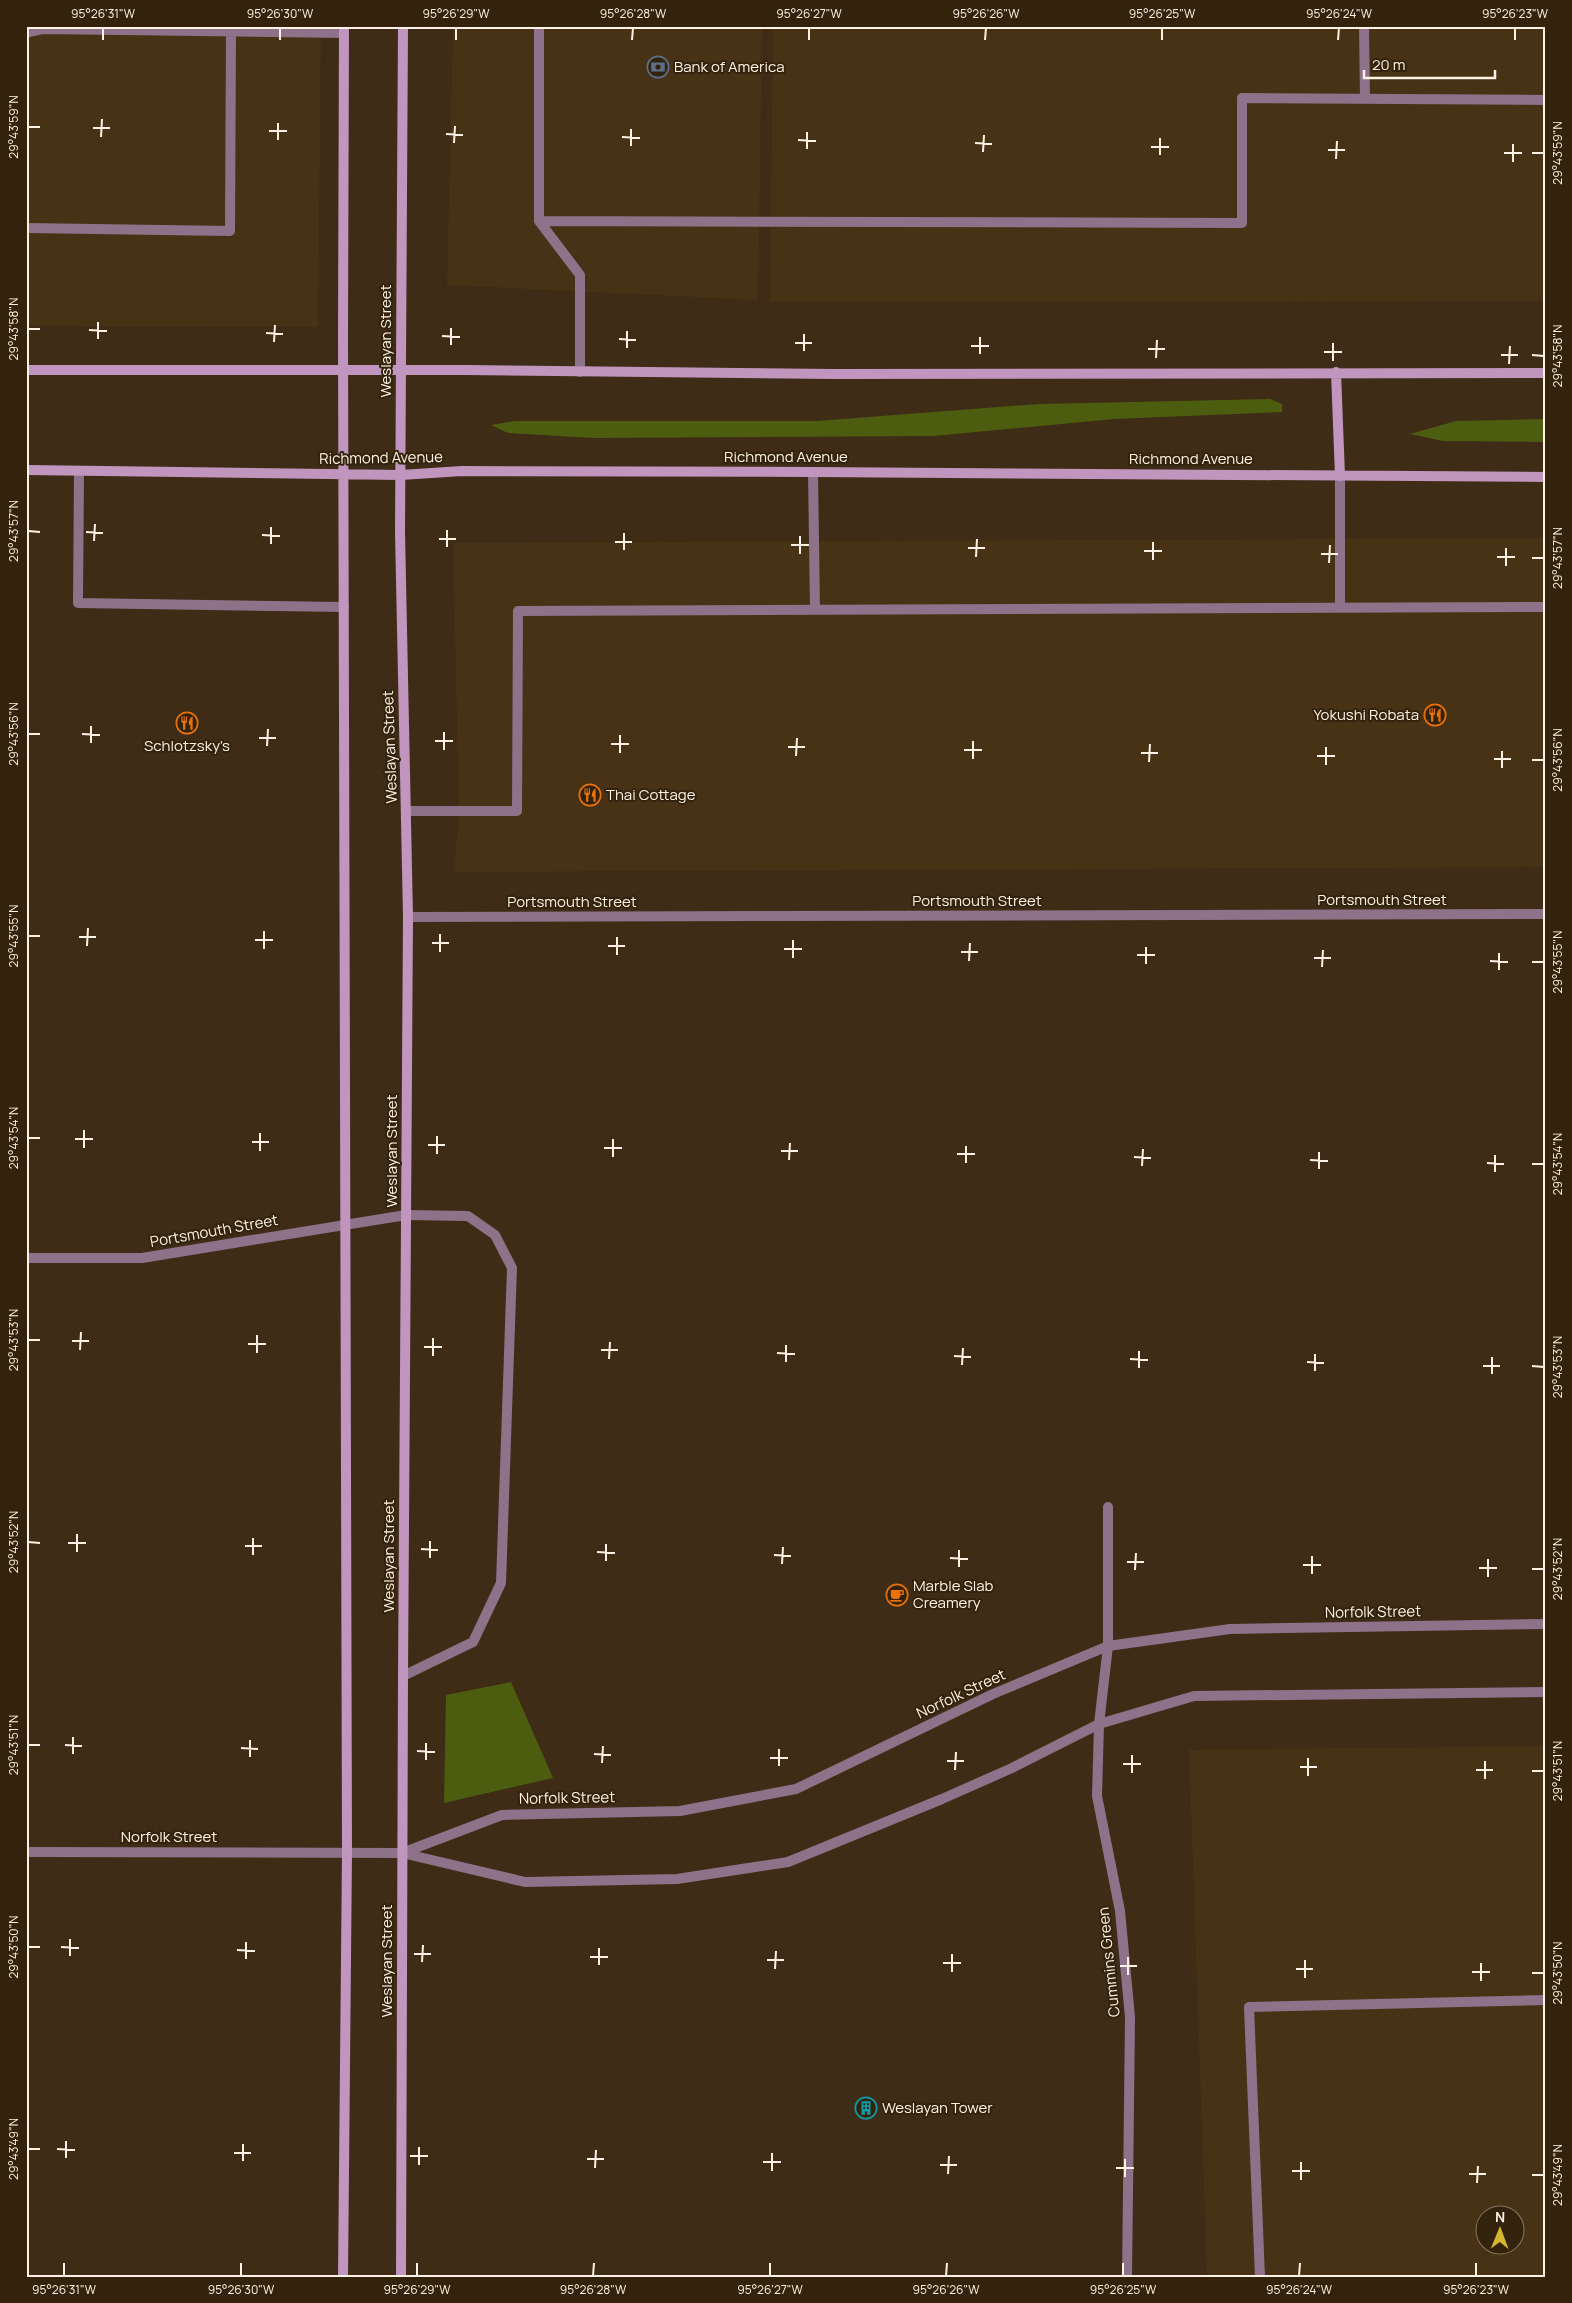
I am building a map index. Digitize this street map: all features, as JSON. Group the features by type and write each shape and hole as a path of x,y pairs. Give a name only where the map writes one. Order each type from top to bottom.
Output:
{"main road":[{"name":"Weslayan Street","path":"402,2277 402,1853 408,916 400,532 404,26"},
{"path":"343,2277 347,1852 343,371 344,30"},
{"path":"26,370 401,370 834,374 1546,373"},
{"path":"1336,372 1340,476"},
{"name":"Richmond Avenue","path":"26,470 344,474 462,471 1546,477"}],"street":[{"path":"538,26 539,221 580,275 580,372"},
{"path":"1364,26 1365,99"},
{"path":"26,33 42,29 231,32 344,30"},
{"path":"26,228 230,231 231,32"},
{"path":"539,221 1242,223 1242,98 1546,100"},
{"path":"79,471 78,603 344,608"},
{"path":"813,472 815,610"},
{"path":"1340,476 1340,607"},
{"path":"407,811 517,811 518,611 1546,607"},
{"name":"Portsmouth Street","path":"408,916 1546,914"},
{"name":"Portsmouth Street","path":"26,1258 142,1258 345,1223 406,1215 468,1216 495,1235 512,1268 502,1583 473,1642 403,1676"},
{"name":"Cummins Green","path":"1108,1507 1108,1646 1099,1724 1097,1796 1120,1911 1130,2017 1127,2277"},
{"name":"Norfolk Street","path":"402,1853 502,1815 680,1811 796,1789 993,1694 1108,1646 1230,1629 1546,1624"},
{"name":"Norfolk Street","path":"26,1852 402,1853 525,1882 677,1879 788,1862 942,1799 1099,1724 1194,1696 1546,1692"},
{"path":"1260,2277 1249,2007 1546,2000"}],"shaded area":[{"path":"26,26 321,26 318,327 26,326"},
{"path":"453,26 762,26 758,300 447,285"},
{"path":"773,26 1546,26 1546,301 770,302"},
{"path":"1546,538 1546,867 454,872 459,811 453,543"},
{"path":"1546,1746 1546,2277 1207,2277 1189,1750"}],"green space":[{"path":"1270,399 1282,404 1282,412 1114,419 933,436 593,438 508,433 491,425 515,421 817,421 1039,404"},
{"path":"1546,419 1546,442 1443,441 1410,434 1456,421"},
{"path":"511,1682 553,1778 444,1803 446,1695"}],"place":[{"name":"Bank of America","path":"658,67"},
{"name":"Yokushi Robata","path":"1435,715"},
{"name":"Schlotzsky's","path":"187,723"},
{"name":"Thai Cottage","path":"590,795"},
{"name":"Marble Slab Creamery","path":"897,1595"},
{"name":"Weslayan Tower","path":"866,2108"}]}
